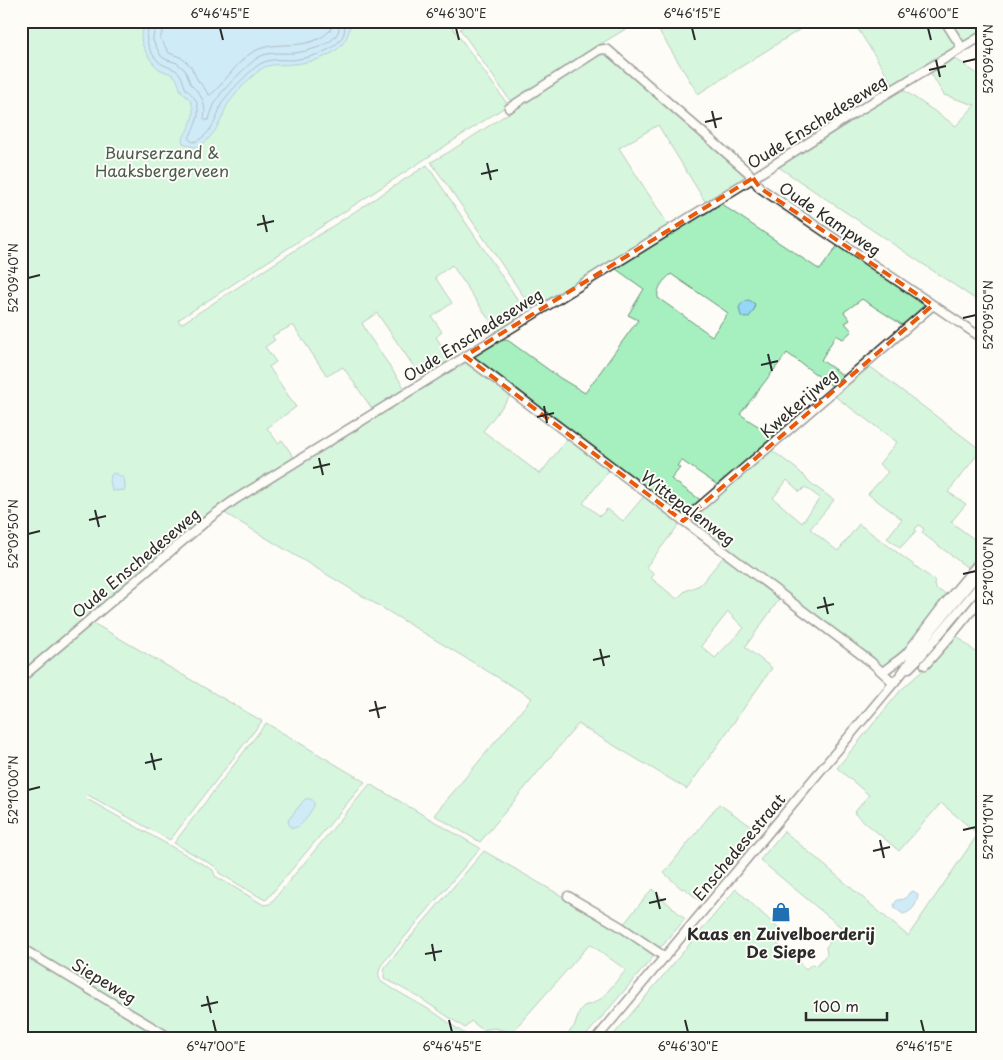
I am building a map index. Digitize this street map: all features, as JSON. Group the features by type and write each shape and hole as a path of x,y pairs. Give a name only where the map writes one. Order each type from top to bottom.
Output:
{"street":[{"path":"945,21 962,48"},
{"name":"Oude Enschedeseweg","path":"21,678 211,517 236,499 853,114 982,36"},
{"name":"Oude Kampweg","path":"510,108 599,50 606,49 748,172 760,188 982,338"},
{"name":"Kwekerijweg","path":"683,521 933,305"},
{"name":"Wittepalenweg","path":"465,356 883,672 894,683"},
{"path":"883,672 907,653 982,559"},
{"name":"Enschedesestraat","path":"596,1039 894,683 927,636 982,569"},
{"name":"Enschedesestraat","path":"902,673 920,657 982,583"},
{"path":"925,665 980,600 982,600"},
{"path":"568,896 621,927 665,957"},
{"name":"Siepeweg","path":"21,948 172,1039"}],"highlighted area":[{"path":"753,178 760,188 933,305 683,521 465,356"}],"green space":[{"name":"Buurserzand & Haaksbergerveen","path":"21,21 448,21 508,105 178,320 181,324 427,165 528,315 498,333 452,265 435,277 452,303 432,317 442,332 436,337 452,362 423,380 377,313 362,323 406,390 373,410 343,367 327,376 293,325 272,336 275,340 265,347 276,362 269,367 296,407 267,428 278,443 282,440 295,459 242,491 21,674"},
{"path":"471,21 639,21 511,102 460,29"},
{"path":"653,21 813,21 698,94"},
{"path":"871,21 941,21 956,47 894,86 858,29"},
{"path":"947,21 982,21 982,31 963,43"},
{"path":"605,51 749,176 706,203 658,125 619,148 669,226 533,310 431,162"},
{"path":"953,57 982,77 981,303 777,166 902,89 956,126 975,105 944,95 930,72"},
{"path":"721,204 820,270 838,245 927,305 904,326 862,299 844,312 850,320 845,323 852,331 843,339 836,335 821,360 844,376 832,386 787,353 740,414 764,429 772,430 778,425 784,427 719,486 681,460 677,466 680,468 671,479 702,501 686,514 681,514 471,358 506,339 560,378 585,393 638,320 628,315 644,289 616,269","holes":["671,274 728,313 712,336 658,298 659,288"]},
{"path":"466,361 512,394 483,431 540,474 568,438 610,469 583,503 600,516 607,509 623,521 645,495 681,522 646,567 655,574 651,578 677,599 685,591 700,585 725,555 781,597 745,647 772,668 687,789 578,724 480,842 434,815 532,698 223,512 461,362","holes":["728,612 744,628 715,658 701,646"]},
{"path":"868,365 981,450 948,492 966,504 951,522 982,545 982,554 969,569 922,533 924,529 919,525 915,529 916,531 900,548 887,538 902,519 868,494 888,472 879,464 897,442 833,395"},
{"path":"770,449 834,500 810,529 838,551 859,524 934,580 936,589 948,595 926,625 899,656 881,668 843,636 691,522 692,516","holes":["787,480 800,492 805,487 820,498 802,523 773,498"]},
{"path":"93,623 262,721 170,840 88,795 85,798 213,870 215,876 264,905 270,904 370,784 480,848 382,964 379,974 383,983 435,1013 472,1039 178,1039 21,943 21,683"},
{"path":"955,634 982,658 982,1039 610,1039 736,889 779,929 771,938 806,969 812,964 816,966 827,954 826,947 842,928 760,860 784,831 908,936 978,834 941,803 899,851 854,813 869,795 837,768 901,690 931,663"},
{"path":"266,723 365,782 265,900 219,873 216,867 174,843"},
{"path":"719,804 758,831 700,901 684,888 682,889 664,873"},
{"path":"484,851 612,925 655,955 583,1039 564,1039 575,1025 580,1010 584,1006 602,998 626,970 590,944 511,1032 494,1028 483,1030 471,1021 465,1028 420,998 384,978 385,967"},
{"path":"652,889 685,919 663,945 658,948 623,925"},
{"path":"21,950 166,1039 21,1039"}],"water":[{"path":"146,21 348,21 350,24 344,42 330,54 303,63 272,65 260,70 251,77 228,104 211,136 203,144 194,147 183,143 182,139 192,121 192,105 181,90 175,77 159,69 147,54 141,40"},
{"path":"749,300 755,304 754,310 749,317 745,318 741,316 739,308 743,302"},
{"path":"114,473 124,478 125,490 112,491 110,480 111,475"},
{"path":"305,799 312,800 314,806 302,824 291,828 288,822 289,819"},
{"path":"914,891 918,895 915,905 909,912 903,914 895,908 894,905 897,900 905,899 909,893"}],"place":[{"name":"Kaas en Zuivelboerderij De Siepe","path":"781,912"}]}
